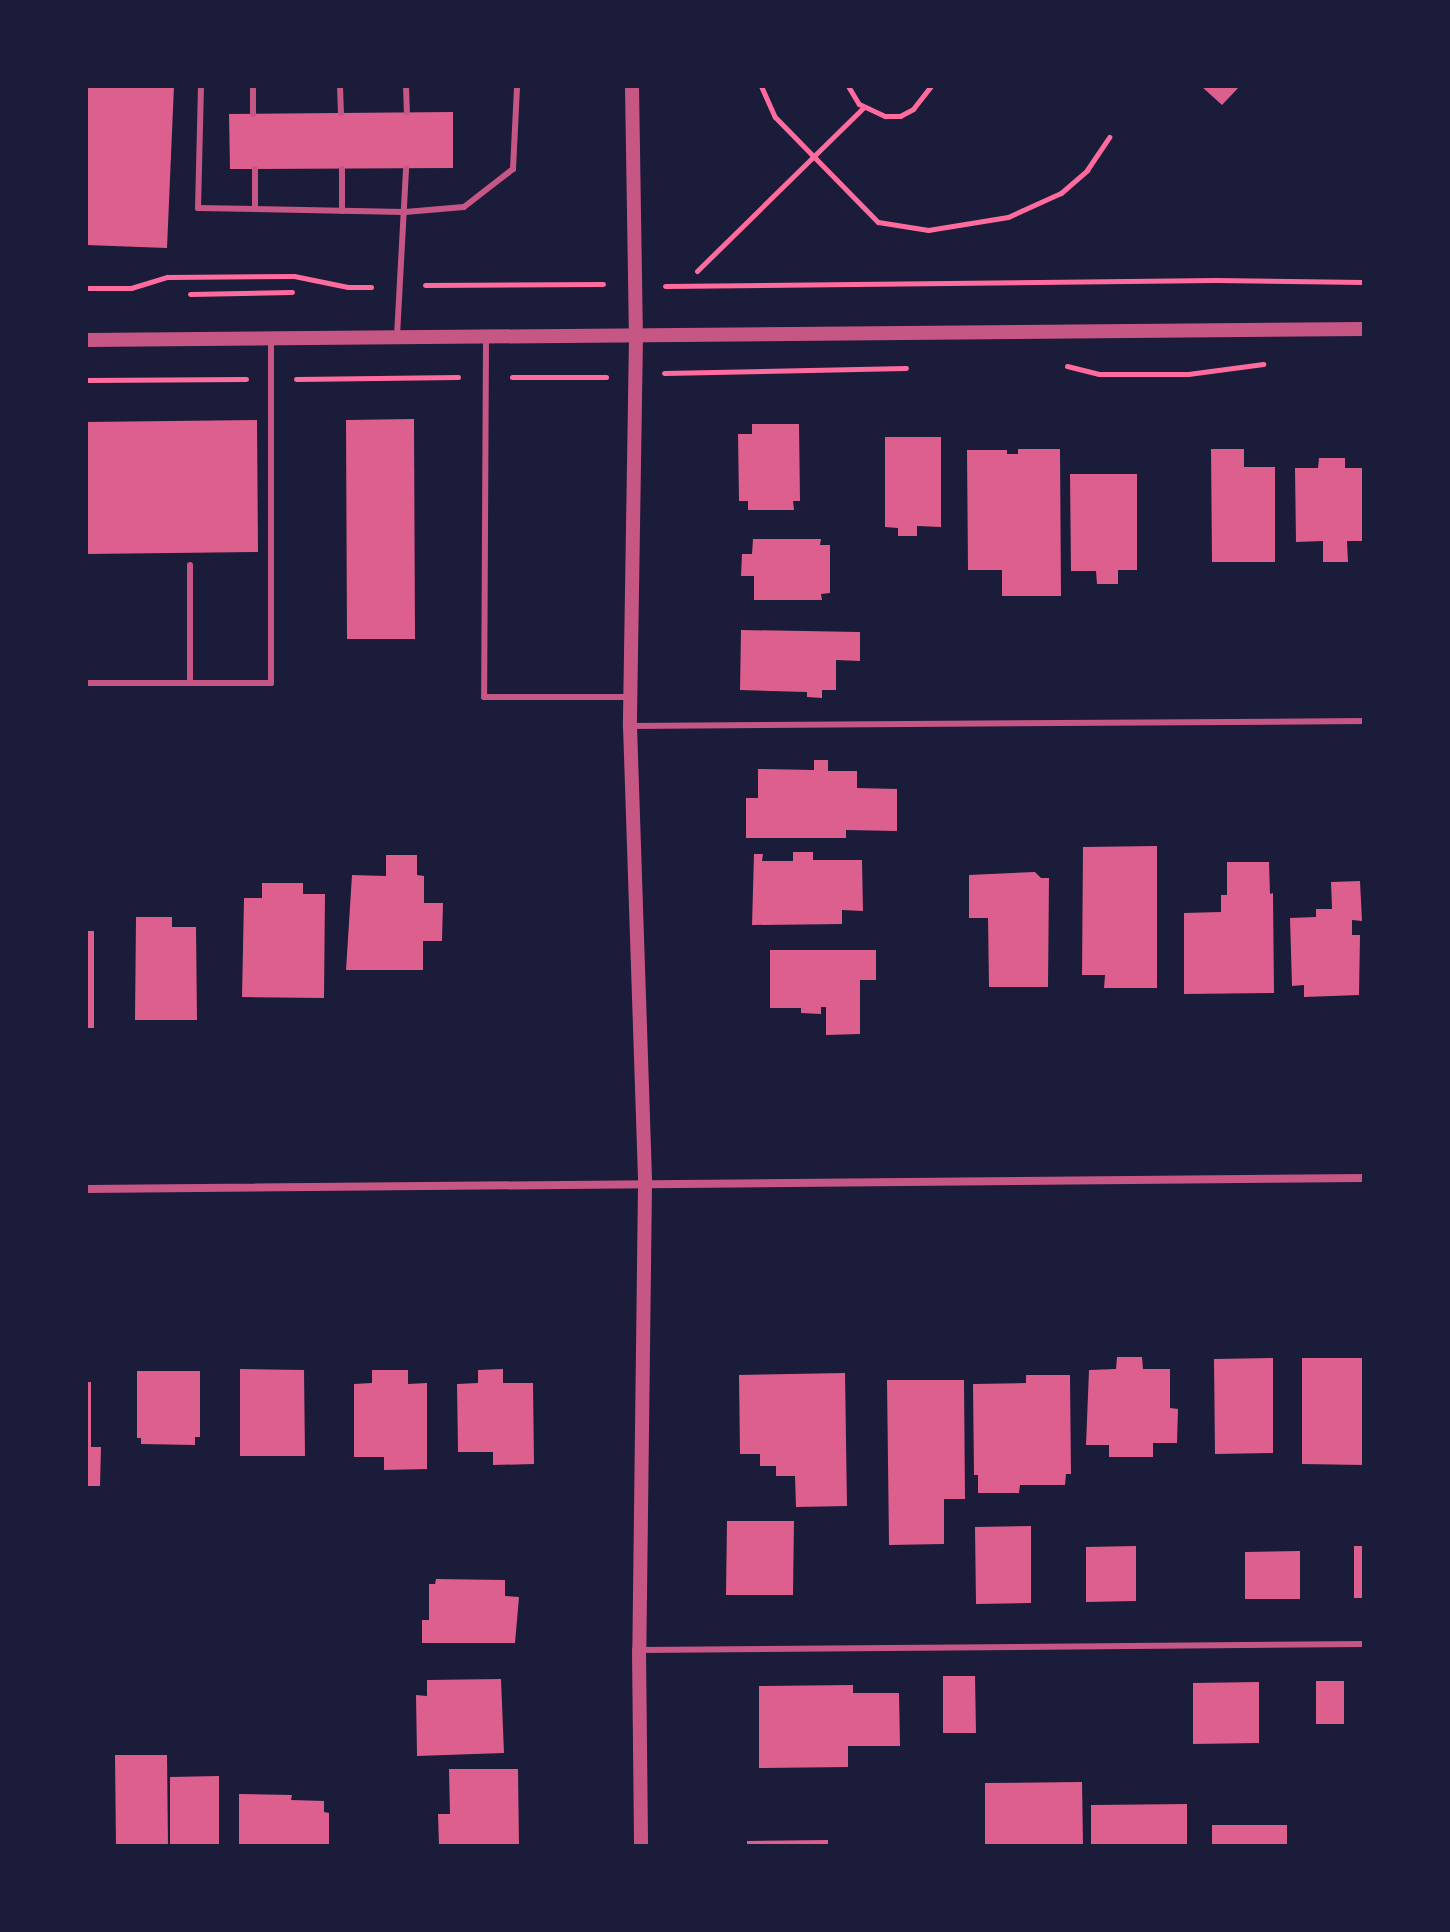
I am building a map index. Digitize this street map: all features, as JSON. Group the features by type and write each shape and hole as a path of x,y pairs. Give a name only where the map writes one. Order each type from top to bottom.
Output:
{"street":[{"path":"632,86 636,336 630,726 645,1185 639,1650 641,1846"},
{"path":"86,340 1364,329"},
{"path":"86,1189 1364,1178"}],"lane":[{"path":"201,86 198,208 405,212 464,207 513,169 517,86"},
{"path":"253,86 253,114"},
{"path":"340,86 341,113"},
{"path":"406,86 407,112"},
{"path":"397,336 406,168"},
{"path":"255,169 255,209"},
{"path":"342,169 342,211"},
{"path":"486,337 484,697 630,697"},
{"path":"86,683 271,683 271,338"},
{"path":"190,565 190,683"},
{"path":"630,726 1364,721"},
{"path":"639,1650 1364,1644"}],"path":[{"path":"761,86 775,117 878,222 928,230 1008,217 1061,193 1087,170 1109,137"},
{"path":"848,86 863,108 885,116 900,116 924,99 931,86"},
{"path":"697,271 733,240 863,108"},
{"path":"86,288 131,288 167,277 294,276 348,287"},
{"path":"697,287 1216,280 1364,282"},
{"path":"430,285 582,284"},
{"path":"190,294 292,292"},
{"path":"1060,364 1099,374 1188,374 1272,363"},
{"path":"691,372 909,368"},
{"path":"305,379 460,377"},
{"path":"514,377 575,379"},
{"path":"86,380 243,379"}],"building":[{"path":"86,86 174,86 167,248 86,245"},
{"path":"1201,86 1240,86 1222,105"},
{"path":"453,112 453,168 230,169 229,114"},
{"path":"414,419 415,639 347,639 346,420"},
{"path":"257,420 258,552 86,554 86,422"},
{"path":"752,424 799,424 800,501 793,501 794,510 748,510 748,501 739,501 738,434 752,434"},
{"path":"885,437 941,437 941,527 917,526 917,536 898,536 898,528 885,527"},
{"path":"1018,449 1060,449 1061,596 1002,596 1002,570 968,570 967,450 1007,450 1007,454 1018,454"},
{"path":"1211,449 1244,449 1244,467 1275,467 1275,562 1212,562"},
{"path":"1319,458 1345,458 1345,468 1364,468 1364,541 1347,541 1348,562 1323,562 1323,541 1296,542 1295,468 1318,468"},
{"path":"1070,474 1137,474 1137,570 1118,570 1118,584 1097,584 1096,571 1071,571"},
{"path":"753,539 821,539 820,545 830,545 830,593 821,594 822,600 754,600 754,576 741,576 742,554 752,554"},
{"path":"741,630 860,632 860,661 836,660 836,690 822,690 822,698 807,697 807,692 740,690"},
{"path":"814,760 828,760 828,771 857,771 857,788 897,789 897,831 846,830 846,838 746,838 746,798 758,798 758,769 814,770"},
{"path":"1157,846 1157,988 1104,988 1105,975 1082,975 1083,847"},
{"path":"793,852 813,852 813,860 862,860 863,911 842,910 842,924 752,925 754,854 763,854 762,861 793,861"},
{"path":"386,855 417,855 417,875 424,876 424,903 443,903 442,941 423,941 423,970 346,970 352,875 386,876"},
{"path":"1227,862 1269,862 1270,894 1273,893 1274,993 1184,994 1184,913 1221,912 1221,895 1227,895"},
{"path":"1035,872 1041,878 1049,878 1048,987 989,987 988,918 969,918 969,875"},
{"path":"1360,881 1362,921 1352,920 1352,935 1360,935 1359,995 1304,997 1304,985 1292,986 1290,918 1316,917 1316,909 1332,909 1331,882"},
{"path":"262,883 303,883 303,894 325,894 324,998 242,997 244,898 262,898"},
{"path":"136,917 172,917 172,927 196,927 197,1020 135,1020"},
{"path":"86,931 94,931 94,1028 86,1028"},
{"path":"770,950 876,950 876,980 860,980 860,1034 826,1035 826,1007 821,1007 821,1014 801,1013 801,1008 770,1008"},
{"path":"1117,1357 1142,1357 1143,1369 1170,1369 1170,1408 1178,1409 1177,1443 1153,1443 1153,1457 1109,1457 1109,1445 1086,1445 1089,1370 1116,1369"},
{"path":"1273,1358 1273,1453 1215,1454 1214,1359"},
{"path":"1302,1358 1364,1358 1364,1465 1302,1464"},
{"path":"240,1369 304,1370 305,1456 240,1456"},
{"path":"503,1369 503,1383 533,1383 534,1464 493,1465 493,1452 458,1452 457,1384 478,1383 478,1370"},
{"path":"372,1370 408,1370 408,1384 427,1383 427,1469 384,1470 384,1457 354,1457 354,1384 372,1383"},
{"path":"137,1371 200,1371 200,1437 195,1437 195,1445 141,1444 141,1438 137,1438"},
{"path":"845,1373 847,1506 796,1507 795,1476 776,1476 776,1466 760,1466 760,1454 740,1454 739,1375"},
{"path":"1026,1375 1070,1375 1071,1474 1066,1474 1065,1485 1020,1485 1019,1493 978,1493 978,1475 974,1475 973,1384 1026,1383"},
{"path":"887,1380 964,1380 965,1499 944,1499 944,1544 889,1545"},
{"path":"86,1382 91,1382 91,1447 101,1447 100,1486 86,1486"},
{"path":"727,1521 794,1521 793,1595 726,1595"},
{"path":"1031,1526 1031,1603 976,1604 975,1527"},
{"path":"1136,1546 1136,1601 1086,1602 1086,1547"},
{"path":"1354,1546 1364,1546 1364,1598 1354,1598"},
{"path":"1300,1551 1300,1599 1245,1599 1245,1552"},
{"path":"436,1579 505,1580 505,1596 519,1597 515,1643 422,1643 422,1620 429,1620 429,1584 435,1584"},
{"path":"943,1676 975,1676 976,1733 943,1733"},
{"path":"501,1679 504,1753 417,1756 416,1695 427,1696 427,1680"},
{"path":"1316,1681 1344,1681 1344,1724 1316,1724"},
{"path":"1259,1682 1259,1743 1193,1744 1193,1683"},
{"path":"853,1685 853,1693 899,1693 900,1746 848,1746 848,1767 759,1768 759,1686"},
{"path":"115,1755 167,1755 168,1846 116,1846"},
{"path":"449,1769 518,1769 519,1846 439,1846 438,1814 450,1814"},
{"path":"219,1776 219,1846 170,1846 170,1777"},
{"path":"1082,1782 1083,1846 985,1846 985,1783"},
{"path":"239,1794 292,1795 291,1800 324,1801 324,1812 329,1813 329,1846 239,1846"},
{"path":"1187,1804 1187,1846 1091,1846 1091,1805"},
{"path":"1212,1825 1287,1825 1287,1846 1212,1846"},
{"path":"828,1840 828,1846 747,1846 747,1841"}]}
